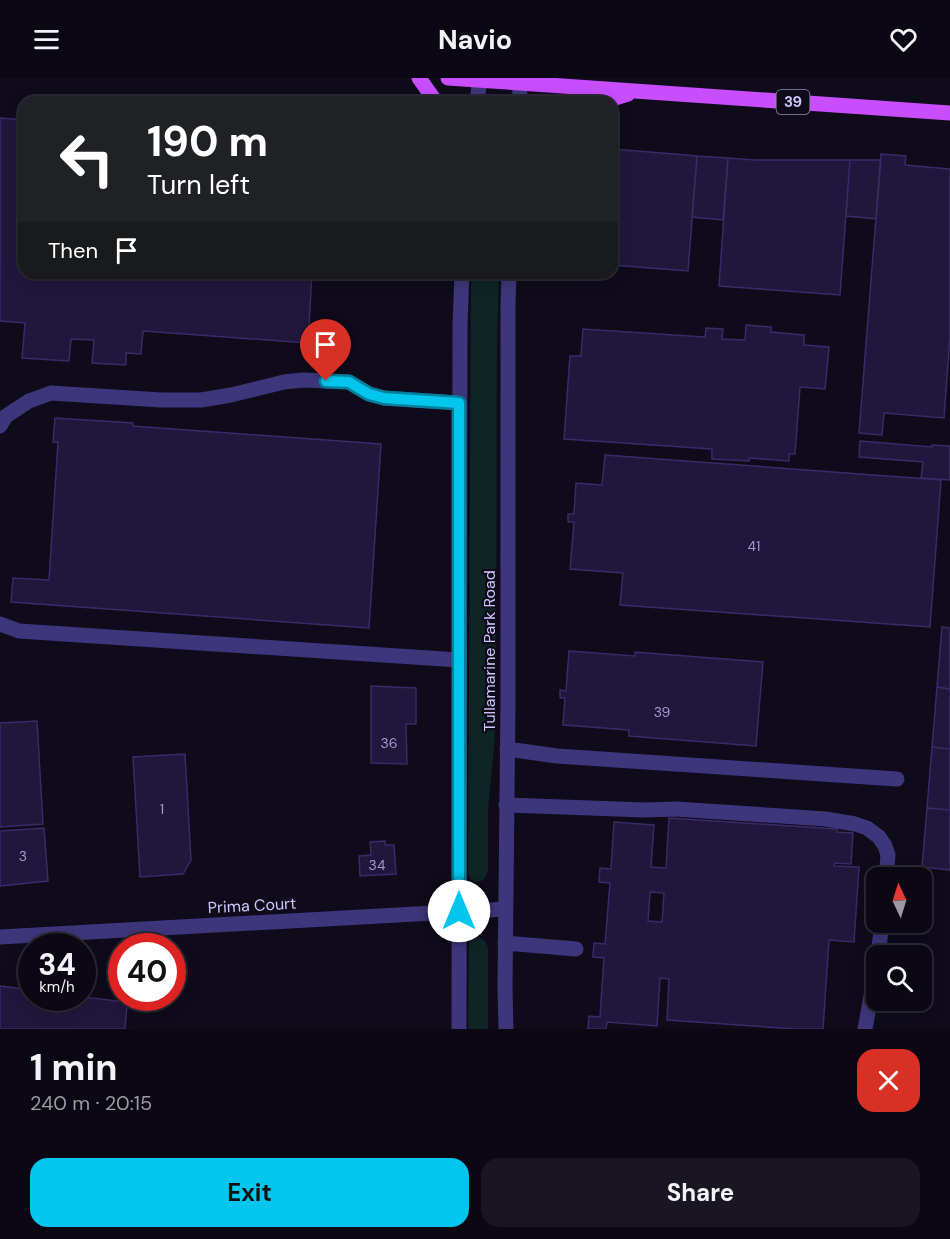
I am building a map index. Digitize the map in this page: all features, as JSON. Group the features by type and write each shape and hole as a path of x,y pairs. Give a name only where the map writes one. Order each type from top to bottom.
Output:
{"main road":[{"path":"419,78 432,96"},
{"name":"39","path":"448,78 521,80 637,91 950,113"},
{"path":"618,97 637,91"}],"street":[{"path":"478,96 480,79"},
{"path":"520,96 521,80"},
{"name":"Tullamarine Park Road","path":"459,1029 459,325 462,279"},
{"name":"Tullamarine Park Road","path":"506,1029 509,279"},
{"path":"0,426 6,416 29,400 51,393 161,400 201,399 303,380 349,382 369,394 384,398 459,403"},
{"path":"0,624 19,631 459,660"},
{"path":"507,749 557,756 897,779"},
{"path":"506,805 676,809 826,819 867,828 879,837 888,855 887,867"},
{"name":"Prima Court","path":"0,937 506,909"},
{"path":"505,943 576,949"},
{"path":"865,1029 868,1011"}],"green space":[{"path":"471,279 499,279 495,737 488,810 488,871 484,879 478,883 471,880 468,872"},
{"path":"477,937 484,941 488,948 488,1029 468,1029 469,943"}],"building":[{"path":"0,118 18,120 18,279 312,279 308,343 143,331 141,354 126,353 126,365 92,363 94,340 71,339 69,361 22,358 25,323 0,321"},
{"path":"618,149 697,156 688,271 618,265"},
{"path":"881,154 906,156 905,165 950,169 950,336 944,418 884,413 882,435 859,433"},
{"path":"697,156 728,158 723,220 692,217"},
{"path":"728,158 850,160 840,295 719,286"},
{"path":"850,160 881,160 876,219 846,216"},
{"path":"746,325 771,327 771,332 804,335 804,345 829,347 825,389 800,387 795,454 789,454 789,461 749,458 749,461 712,459 712,449 564,439 570,356 581,356 583,329 705,337 706,328 723,329 722,339 745,340"},
{"path":"55,418 381,444 369,628 11,602 13,578 49,580 58,442 53,442"},
{"path":"860,441 932,447 932,445 950,446 950,480 921,478 923,462 859,457"},
{"path":"605,455 941,480 930,627 620,605 623,573 570,569 574,522 568,522 568,514 574,514 576,483 602,485"},
{"path":"942,627 950,628 950,689 937,687"},
{"path":"569,651 635,656 635,652 763,662 756,746 629,736 629,730 563,725 565,698 560,698 560,690 566,691"},
{"path":"371,686 416,688 416,724 406,724 407,764 371,763"},
{"path":"937,687 950,689 950,749 932,747"},
{"path":"37,721 43,824 0,827 0,723"},
{"path":"932,747 950,749 950,810 927,808"},
{"path":"185,754 191,860 183,874 140,877 133,757"},
{"path":"927,808 950,810 950,870 922,867"},
{"path":"669,818 837,829 837,832 853,833 851,864 835,863 834,866 859,867 854,942 829,940 823,1029 667,1020 669,979 660,978 657,1026 607,1022 606,1029 588,1029 589,1016 600,1017 604,958 593,957 594,943 605,944 610,883 599,882 600,868 611,869 614,822 654,825 651,867 666,868","holes":["650,892 664,893 662,922 648,921"]},
{"path":"44,828 48,881 0,886 0,831"},
{"path":"385,841 385,845 394,845 396,874 360,876 359,856 371,855 370,842"},
{"path":"0,986 18,988 18,1011 96,1011 96,999 108,1000 108,1011 127,1011 125,1029 0,1029"}],"route":[{"path":"326,381 349,382 369,394 384,398 459,403 459,911"}]}
